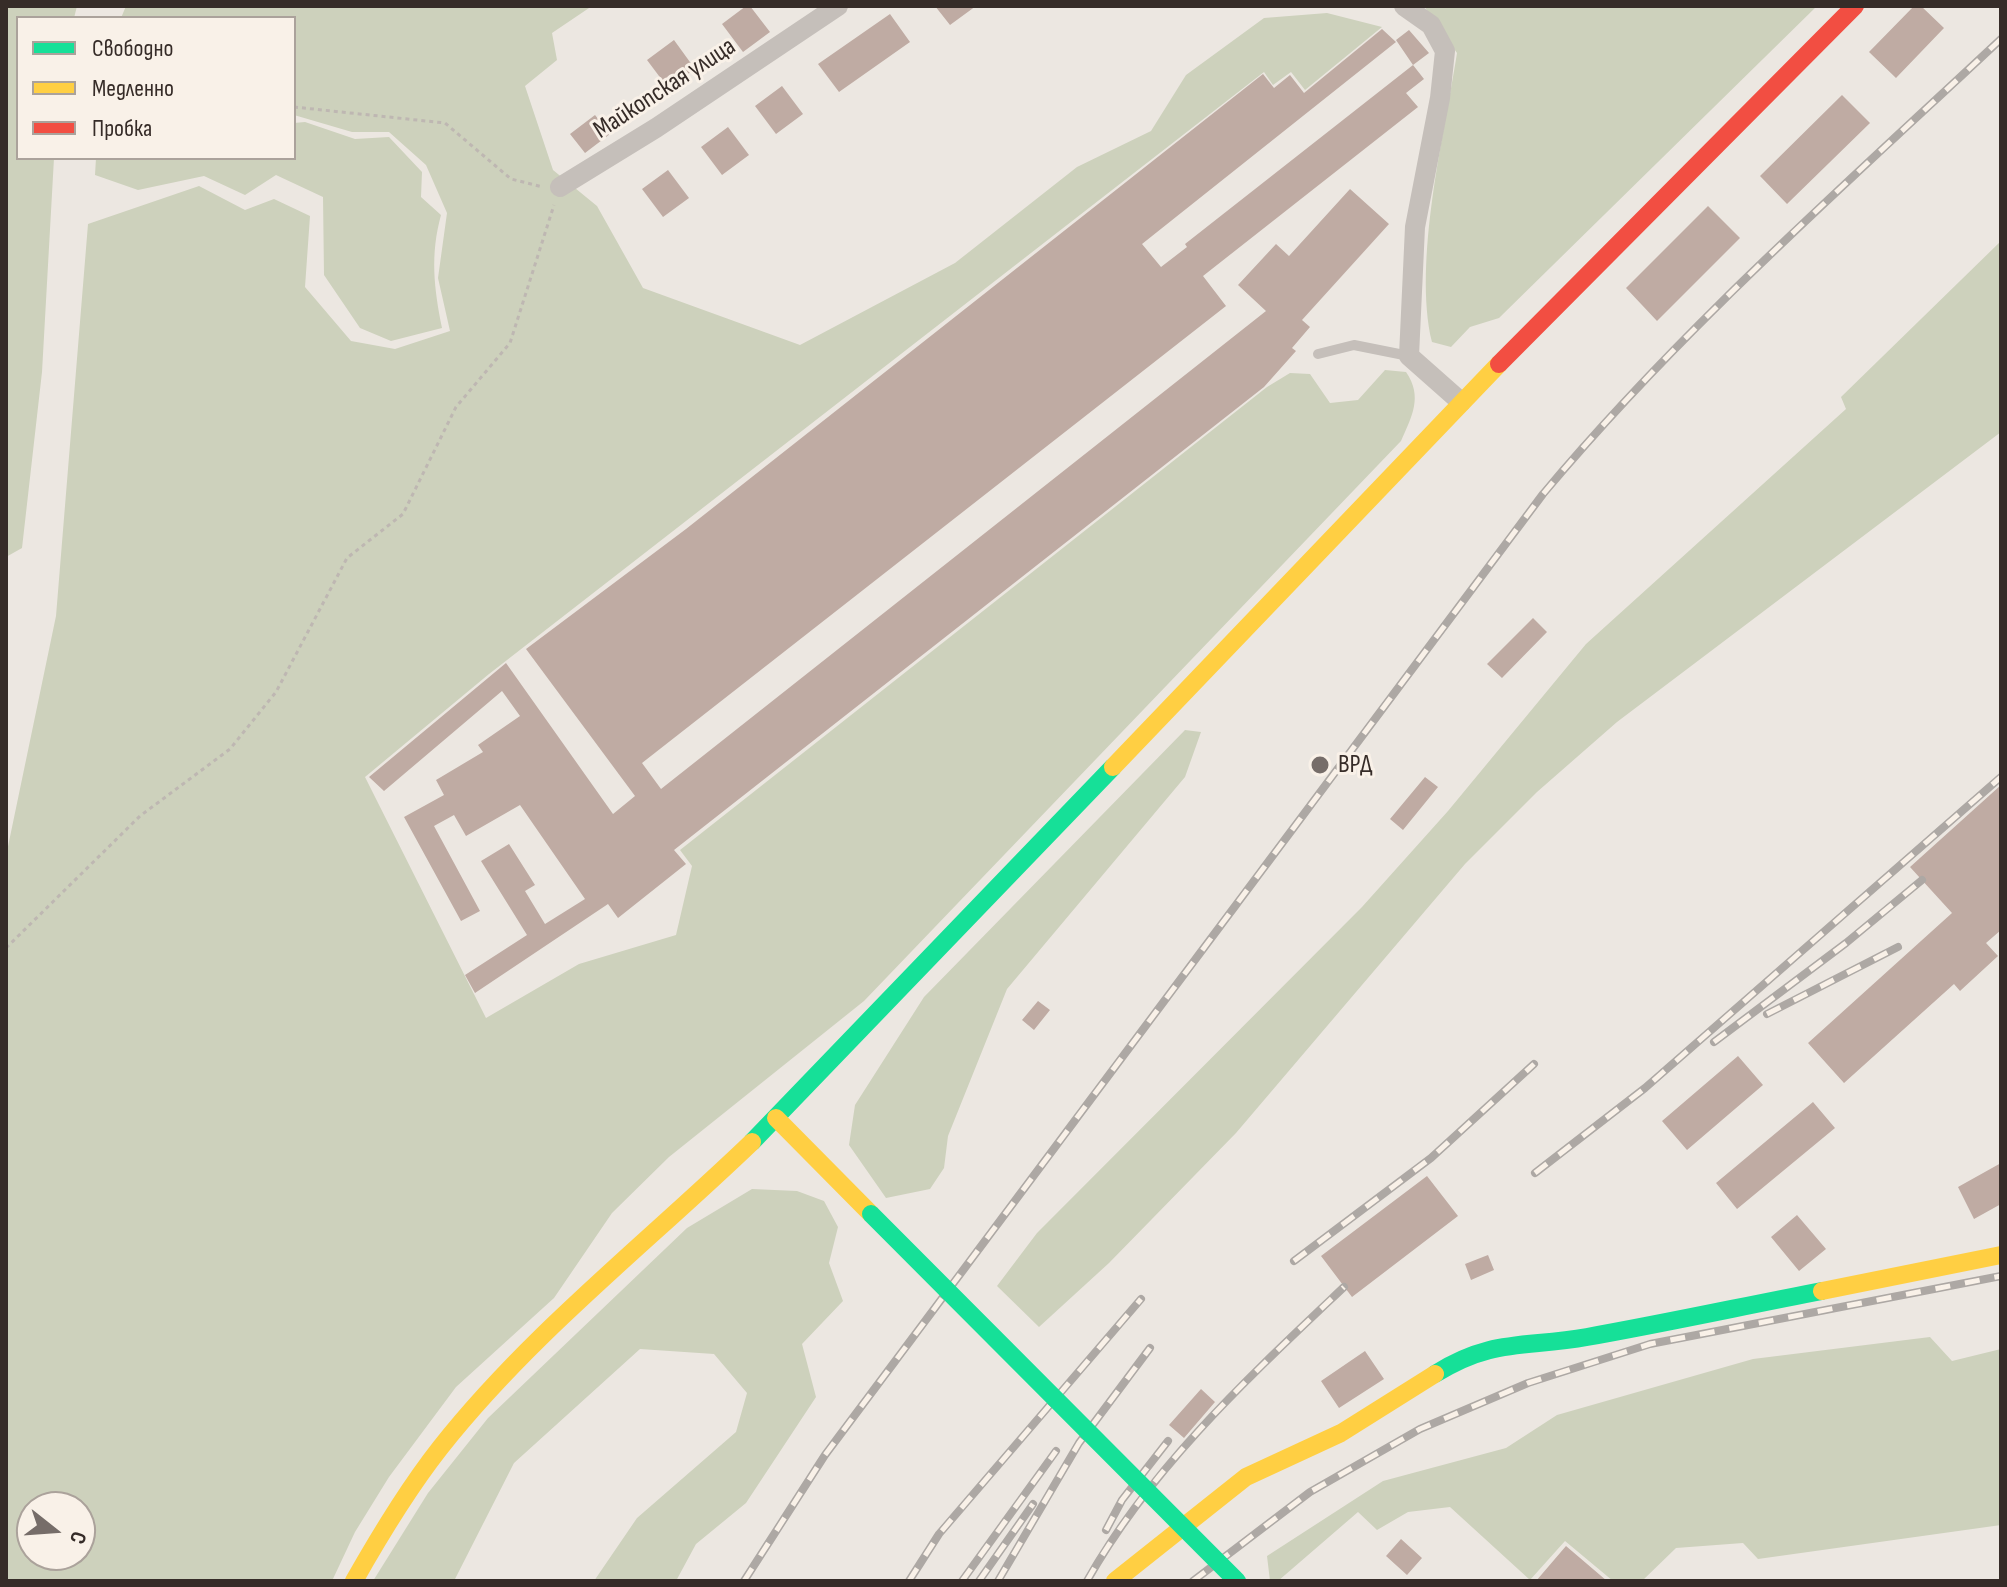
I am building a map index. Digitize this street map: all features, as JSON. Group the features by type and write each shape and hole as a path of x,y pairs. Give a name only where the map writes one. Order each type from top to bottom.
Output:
{"street":[{"name":"Майкопская улица","path":"560,187 656,128 838,6"},
{"path":"1404,6 1431,25 1445,51 1440,98 1415,227 1409,356 1461,402"},
{"path":"354,1581 377,1537 410,1489 475,1408 552,1326 776,1118 1461,402 1855,6"},
{"path":"776,1118 1237,1581"},
{"path":"1115,1581 1246,1477 1341,1433 1465,1355 1518,1343 1583,1338 2001,1255"}],"lane":[{"path":"1318,354 1354,345 1409,356"}],"path":[{"path":"6,948 140,816 230,749 276,692 347,558 403,514 456,407 510,343 560,187 536,187 511,179 445,123 296,107"}],"green space":[{"path":"6,6 77,6 74,16 16,16 16,160 54,160 42,372 22,548 6,557"},
{"path":"126,6 592,6 552,33 557,60 525,86 553,170 597,206 643,288 800,345 955,263 1077,167 1151,131 1186,75 1264,18 1327,13 1382,27 1305,90 1291,72 1273,85 1264,72 489,674 365,777 486,1018 579,964 676,935 692,866 680,850 1267,387 1290,373 1310,374 1330,403 1358,400 1385,370 1406,372 1414,390 1414,406 1401,441 864,1001 669,1157 612,1213 554,1298 456,1387 389,1477 355,1532 332,1581 6,1581 6,856 56,616 88,224 199,186 245,210 274,199 310,216 305,287 351,341 395,349 450,331 438,278 447,213 426,165 389,132 352,132 296,116 296,16 122,16"},
{"path":"1424,6 1817,6 1499,318 1470,327 1451,347 1432,342 1426,274 1432,198 1457,53"},
{"path":"305,122 355,139 389,137 422,172 421,197 441,215 435,244 434,272 442,328 391,341 360,328 324,275 323,197 276,175 245,195 204,176 138,190 95,175 96,160 296,160 296,123"},
{"path":"2001,241 2001,432 1617,722 1537,792 1465,864 1236,1133 1109,1263 1039,1327 997,1286 1037,1233 1362,907 1448,811 1586,644 1846,409 1841,397"},
{"path":"1185,730 1201,732 1185,777 1007,989 948,1136 944,1168 930,1189 886,1198 849,1145 855,1105 924,997"},
{"path":"752,1189 797,1191 824,1201 838,1227 829,1263 843,1301 802,1344 816,1397 746,1503 696,1544 676,1581 594,1581 637,1518 736,1432 747,1393 714,1354 640,1349 514,1463 454,1581 373,1581 428,1493 488,1418 687,1228"},
{"path":"1930,1337 1952,1361 2001,1349 2001,1525 1758,1559 1743,1543 1676,1548 1642,1581 1613,1581 1565,1541 1530,1580 1450,1507 1408,1512 1377,1530 1358,1512 1278,1581 1270,1581 1267,1556 1383,1481 1506,1448 1557,1415 1753,1359"}],"building":[{"path":"750,6 770,32 743,52 722,24"},
{"path":"935,6 976,6 950,25"},
{"path":"1914,6 1921,6 1944,28 1896,78 1869,52"},
{"path":"890,14 910,42 839,92 818,64"},
{"path":"1382,29 1396,42 1142,244 1161,267 1187,247 1185,244 1413,65 1424,79 1406,93 1418,107 1203,276 1226,306 642,763 661,789 1266,311 1238,285 1276,244 1289,256 1350,189 1389,224 1302,320 1310,327 1292,348 1296,351 1264,387 674,850 686,864 618,918 608,904 475,993 465,975 527,935 481,861 509,844 535,885 525,891 545,924 585,899 520,805 466,836 454,815 434,826 480,911 461,921 404,817 444,795 436,780 483,752 478,745 520,716 502,691 384,791 369,777 506,663 613,814 635,796 526,649 686,529 1263,74 1274,88 1290,75 1304,93"},
{"path":"1409,30 1429,53 1413,65 1396,40"},
{"path":"674,40 695,69 668,88 647,60"},
{"path":"782,86 803,114 776,134 755,106"},
{"path":"1842,95 1870,123 1787,204 1760,176"},
{"path":"595,115 610,134 585,153 570,134"},
{"path":"728,127 749,155 722,175 701,147"},
{"path":"668,170 689,198 663,217 642,189"},
{"path":"1708,206 1740,238 1657,321 1626,288"},
{"path":"1533,618 1547,632 1502,678 1487,664"},
{"path":"1425,777 1438,787 1403,830 1390,819"},
{"path":"2001,785 2001,930 1986,943 1998,956 1960,991 1954,984 1844,1083 1808,1043 1952,913 1910,867"},
{"path":"1038,1001 1050,1010 1034,1030 1022,1020"},
{"path":"1738,1056 1763,1085 1687,1150 1662,1121"},
{"path":"1813,1102 1835,1128 1737,1209 1716,1183"},
{"path":"2001,1163 2001,1204 1974,1219 1958,1187"},
{"path":"1427,1176 1458,1216 1352,1297 1321,1256"},
{"path":"1797,1215 1826,1249 1799,1271 1771,1237"},
{"path":"1488,1255 1494,1270 1471,1280 1465,1264"},
{"path":"1365,1351 1384,1379 1339,1408 1321,1381"},
{"path":"1201,1389 1215,1402 1184,1438 1169,1425"},
{"path":"1401,1539 1422,1558 1407,1575 1386,1556"},
{"path":"1566,1546 1607,1581 1536,1581"}],"railway":[{"path":"744,1581 825,1455 1543,494 1707,316 2001,39"},
{"path":"1535,1173 1645,1088 2001,777"},
{"path":"1714,1042 1846,943 1922,880"},
{"path":"1767,1014 1898,947"},
{"path":"1294,1261 1431,1158 1534,1064"},
{"path":"1193,1581 1310,1492 1420,1429 1528,1383 1650,1344 2001,1276"},
{"path":"1087,1581 1141,1499 1172,1461 1238,1389 1344,1287"},
{"path":"909,1581 939,1534 1141,1299"},
{"path":"998,1581 1079,1443 1150,1348"},
{"path":"1106,1530 1122,1500 1168,1441"},
{"path":"962,1581 1056,1451"},
{"path":"979,1581 1033,1504"}],"traffic: fast":[{"path":"752,1142 1113,767"},
{"path":"871,1214 1237,1581"},
{"path":"1435,1374 1492,1349 1587,1337 1822,1291"}],"traffic: slow":[{"path":"1113,767 1499,364"},
{"path":"776,1118 871,1214"},
{"path":"354,1581 416,1480 475,1406 590,1290 752,1142"},
{"path":"1822,1291 2001,1255"},
{"path":"1115,1581 1246,1477 1341,1433 1435,1374"}],"traffic: jam":[{"path":"1499,364 1855,6"}],"place":[{"name":"ВРД","path":"1320,765"}]}
